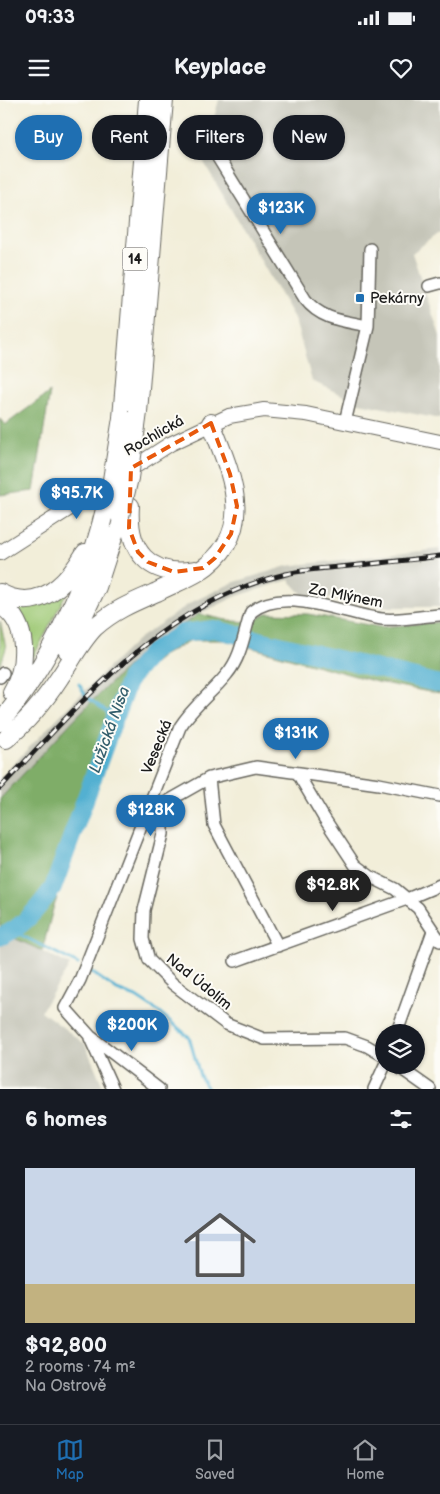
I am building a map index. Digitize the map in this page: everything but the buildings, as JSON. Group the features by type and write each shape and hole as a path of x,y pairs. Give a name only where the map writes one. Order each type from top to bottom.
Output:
{"highway":[{"name":"14","path":"3,743 36,699 74,637 125,522 129,478 130,415 148,100"},
{"name":"14","path":"0,722 44,658 73,605 96,546 102,525 130,415 164,100"},
{"path":"3,743 22,726 60,678 92,631 109,614 203,568 224,548 236,520 237,506 230,474 211,423"},
{"path":"125,522 138,552 159,569 174,572 203,568"},
{"path":"0,593 16,599 31,599 60,587 73,573 102,525"},
{"path":"0,605 6,608 19,630 24,664 18,682 0,710"}],"street":[{"path":"219,160 305,299 319,314 330,319 368,326"},
{"path":"345,422 368,326 370,249"},
{"name":"Rochlická","path":"0,553 150,456 211,423 229,416 264,410 306,414 440,442"},
{"name":"Za Mlýnem","path":"250,615 258,606 276,600 304,603 383,619 440,615"},
{"name":"Vesecká","path":"90,1036 65,1008 80,980 157,803 184,720 189,712 228,674 241,649 250,615"},
{"path":"157,803 209,778 256,767 379,784 440,796"},
{"path":"298,774 355,865 371,877 395,890 418,908 436,936 400,1024"},
{"path":"209,778 214,825 278,946"},
{"name":"Nad Údolím","path":"157,803 163,834 144,910 143,939 148,960 173,984 226,1024 264,1039 345,1038 375,1051"},
{"path":"235,961 407,899 440,885"},
{"path":"90,1036 113,1089"},
{"path":"90,1036 159,1089"},
{"path":"374,1089 381,1074"},
{"path":"409,1074 430,1089"}],"highlighted area":[{"path":"211,423 230,474 237,506 231,534 215,558 203,568 174,572 148,562 138,552 129,528 131,468"}],"shaded area":[{"path":"219,100 440,100 440,232 412,253 440,336 440,419 359,403 312,381 295,320 203,160 263,160 263,115 215,115"},
{"path":"440,549 440,607 389,607 302,594 289,580 237,596 199,614 147,650 78,716 0,799 0,778 68,707 138,639 192,602 232,583 287,566"},
{"path":"0,935 14,938 70,965 41,1011 85,1044 104,1089 0,1089"}],"green space":[{"path":"50,392 34,491 0,495 0,419 5,425"},
{"path":"69,588 32,660 29,631 24,619 15,606"},
{"path":"266,613 308,614 380,627 440,622 440,694 377,682 224,640 191,640 162,656 136,678 53,909 42,951 14,938 0,935 0,799 89,704 126,668 158,641 199,614 225,620 243,621 259,618"},
{"path":"0,621 6,648 0,667"}],"waterway":[{"name":"Lužická Nisa","path":"0,937 16,928 36,910 53,888 129,679 152,652 182,633 214,629 440,684"},
{"path":"79,684 86,696"},
{"path":"88,698 106,711 112,722"},
{"path":"13,931 78,964"},
{"path":"87,969 117,990 136,997 159,1012 189,1037 200,1076 208,1089"}],"railway":[{"path":"0,788 62,722 128,659 163,631 201,607 242,588 294,572 440,556"}],"place":[{"name":"Pekárny","path":"360,298"}]}
